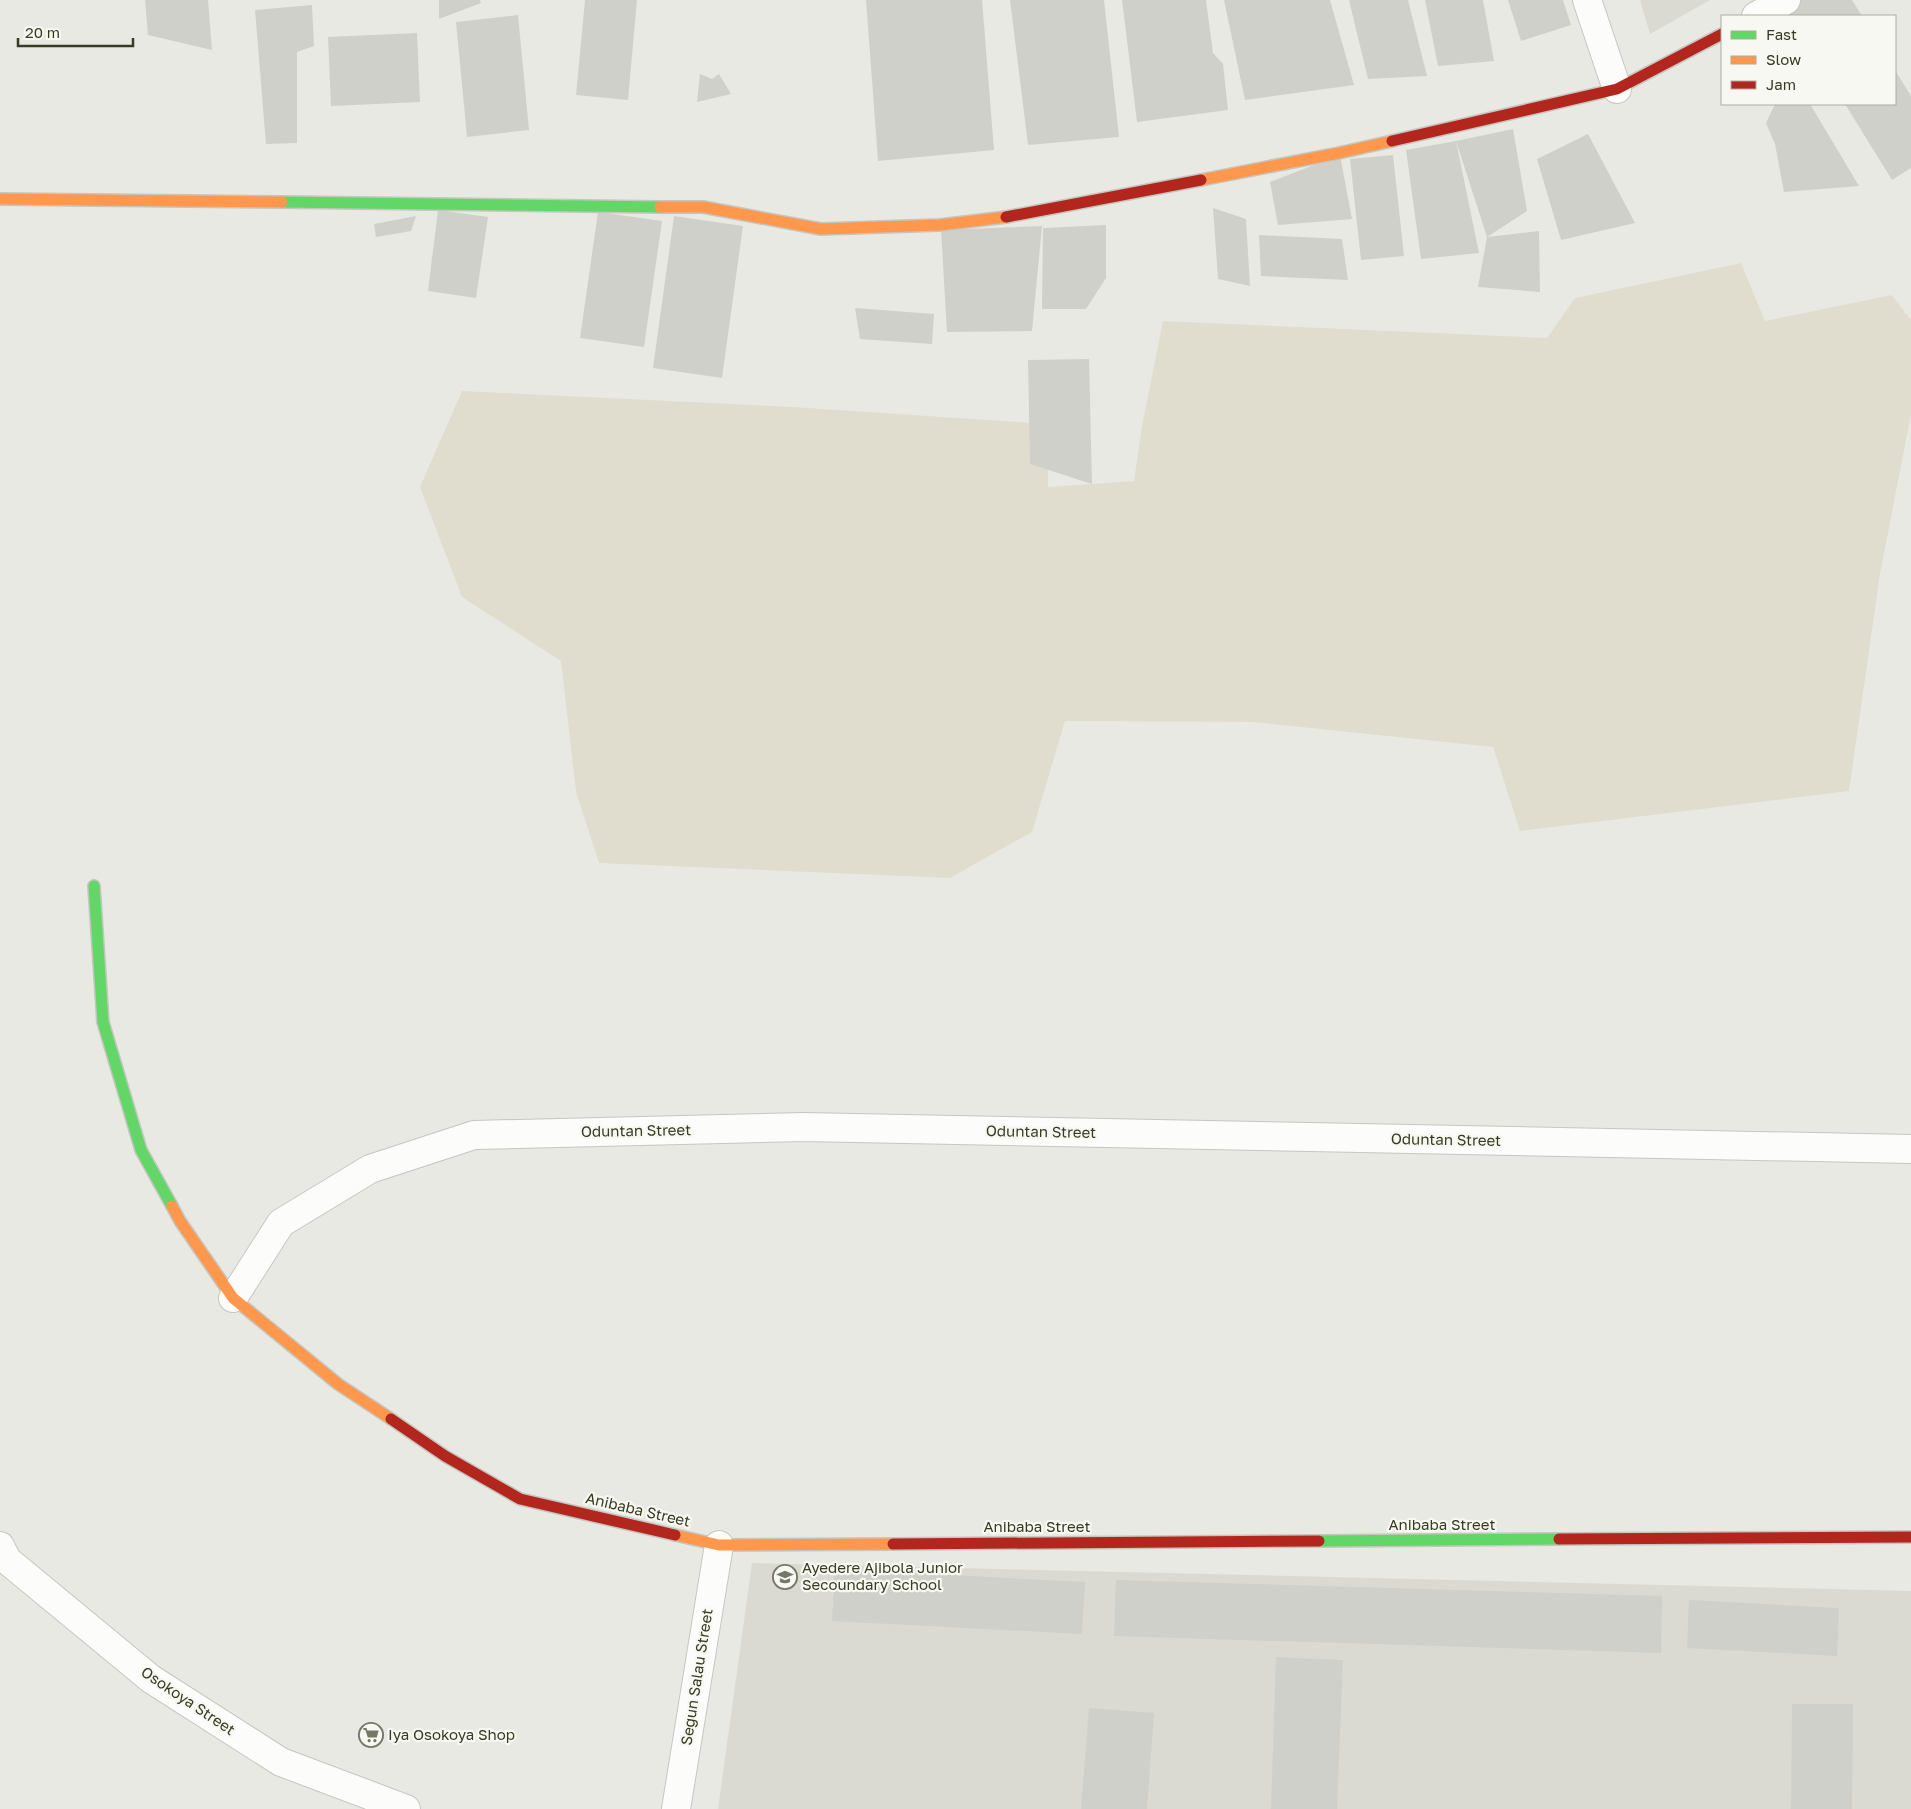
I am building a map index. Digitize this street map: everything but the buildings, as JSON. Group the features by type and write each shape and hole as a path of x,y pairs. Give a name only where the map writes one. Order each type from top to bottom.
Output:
{"street":[{"path":"1587,0 1617,89"},
{"path":"1758,15 1786,0"},
{"path":"0,199 703,208 821,229 940,225 1019,215 1339,154 1617,89 1721,35"},
{"name":"Anibaba Street","path":"94,886 103,1022 141,1150 180,1221 233,1298 338,1384 445,1456 520,1498 719,1544 1911,1537"},
{"name":"Oduntan Street","path":"233,1298 282,1223 370,1169 474,1135 804,1127 1911,1149"},
{"name":"Segun Salau Street","path":"676,1809 719,1544"},
{"name":"Osokoya Street","path":"0,1546 7,1560 151,1679 282,1762 406,1809"}],"shaded area":[{"path":"1640,0 1710,0 1650,34"},
{"path":"1741,263 1765,321 1892,295 1911,320 1911,414 1880,574 1849,791 1520,831 1493,747 1254,722 1065,721 1032,832 950,878 599,863 576,792 561,661 462,597 420,487 462,391 793,407 1048,424 1048,487 1134,481 1142,426 1163,321 1547,338 1575,298"},
{"path":"752,1563 1911,1591 1911,1809 718,1809"}],"traffic: fast":[{"path":"282,202 660,207"},
{"path":"94,886 103,1022 141,1150 172,1206"},
{"path":"1319,1541 1559,1539"}],"traffic: slow":[{"path":"1201,180 1392,141"},
{"path":"0,199 282,202"},
{"path":"660,207 703,207 821,229 940,225 1006,217"},
{"path":"172,1206 180,1221 233,1298 338,1384 391,1419"},
{"path":"675,1535 719,1545 893,1544"}],"traffic: jam":[{"path":"1392,141 1617,89 1721,35"},
{"path":"1006,217 1201,180"},
{"path":"391,1419 445,1456 520,1499 675,1535"},
{"path":"1559,1539 1911,1537"},
{"path":"893,1544 1319,1541"}],"place":[{"name":"Ayedere Ajibola Junior Secoundary School","path":"785,1577"},
{"name":"Iya Osokoya Shop","path":"371,1735"}]}
